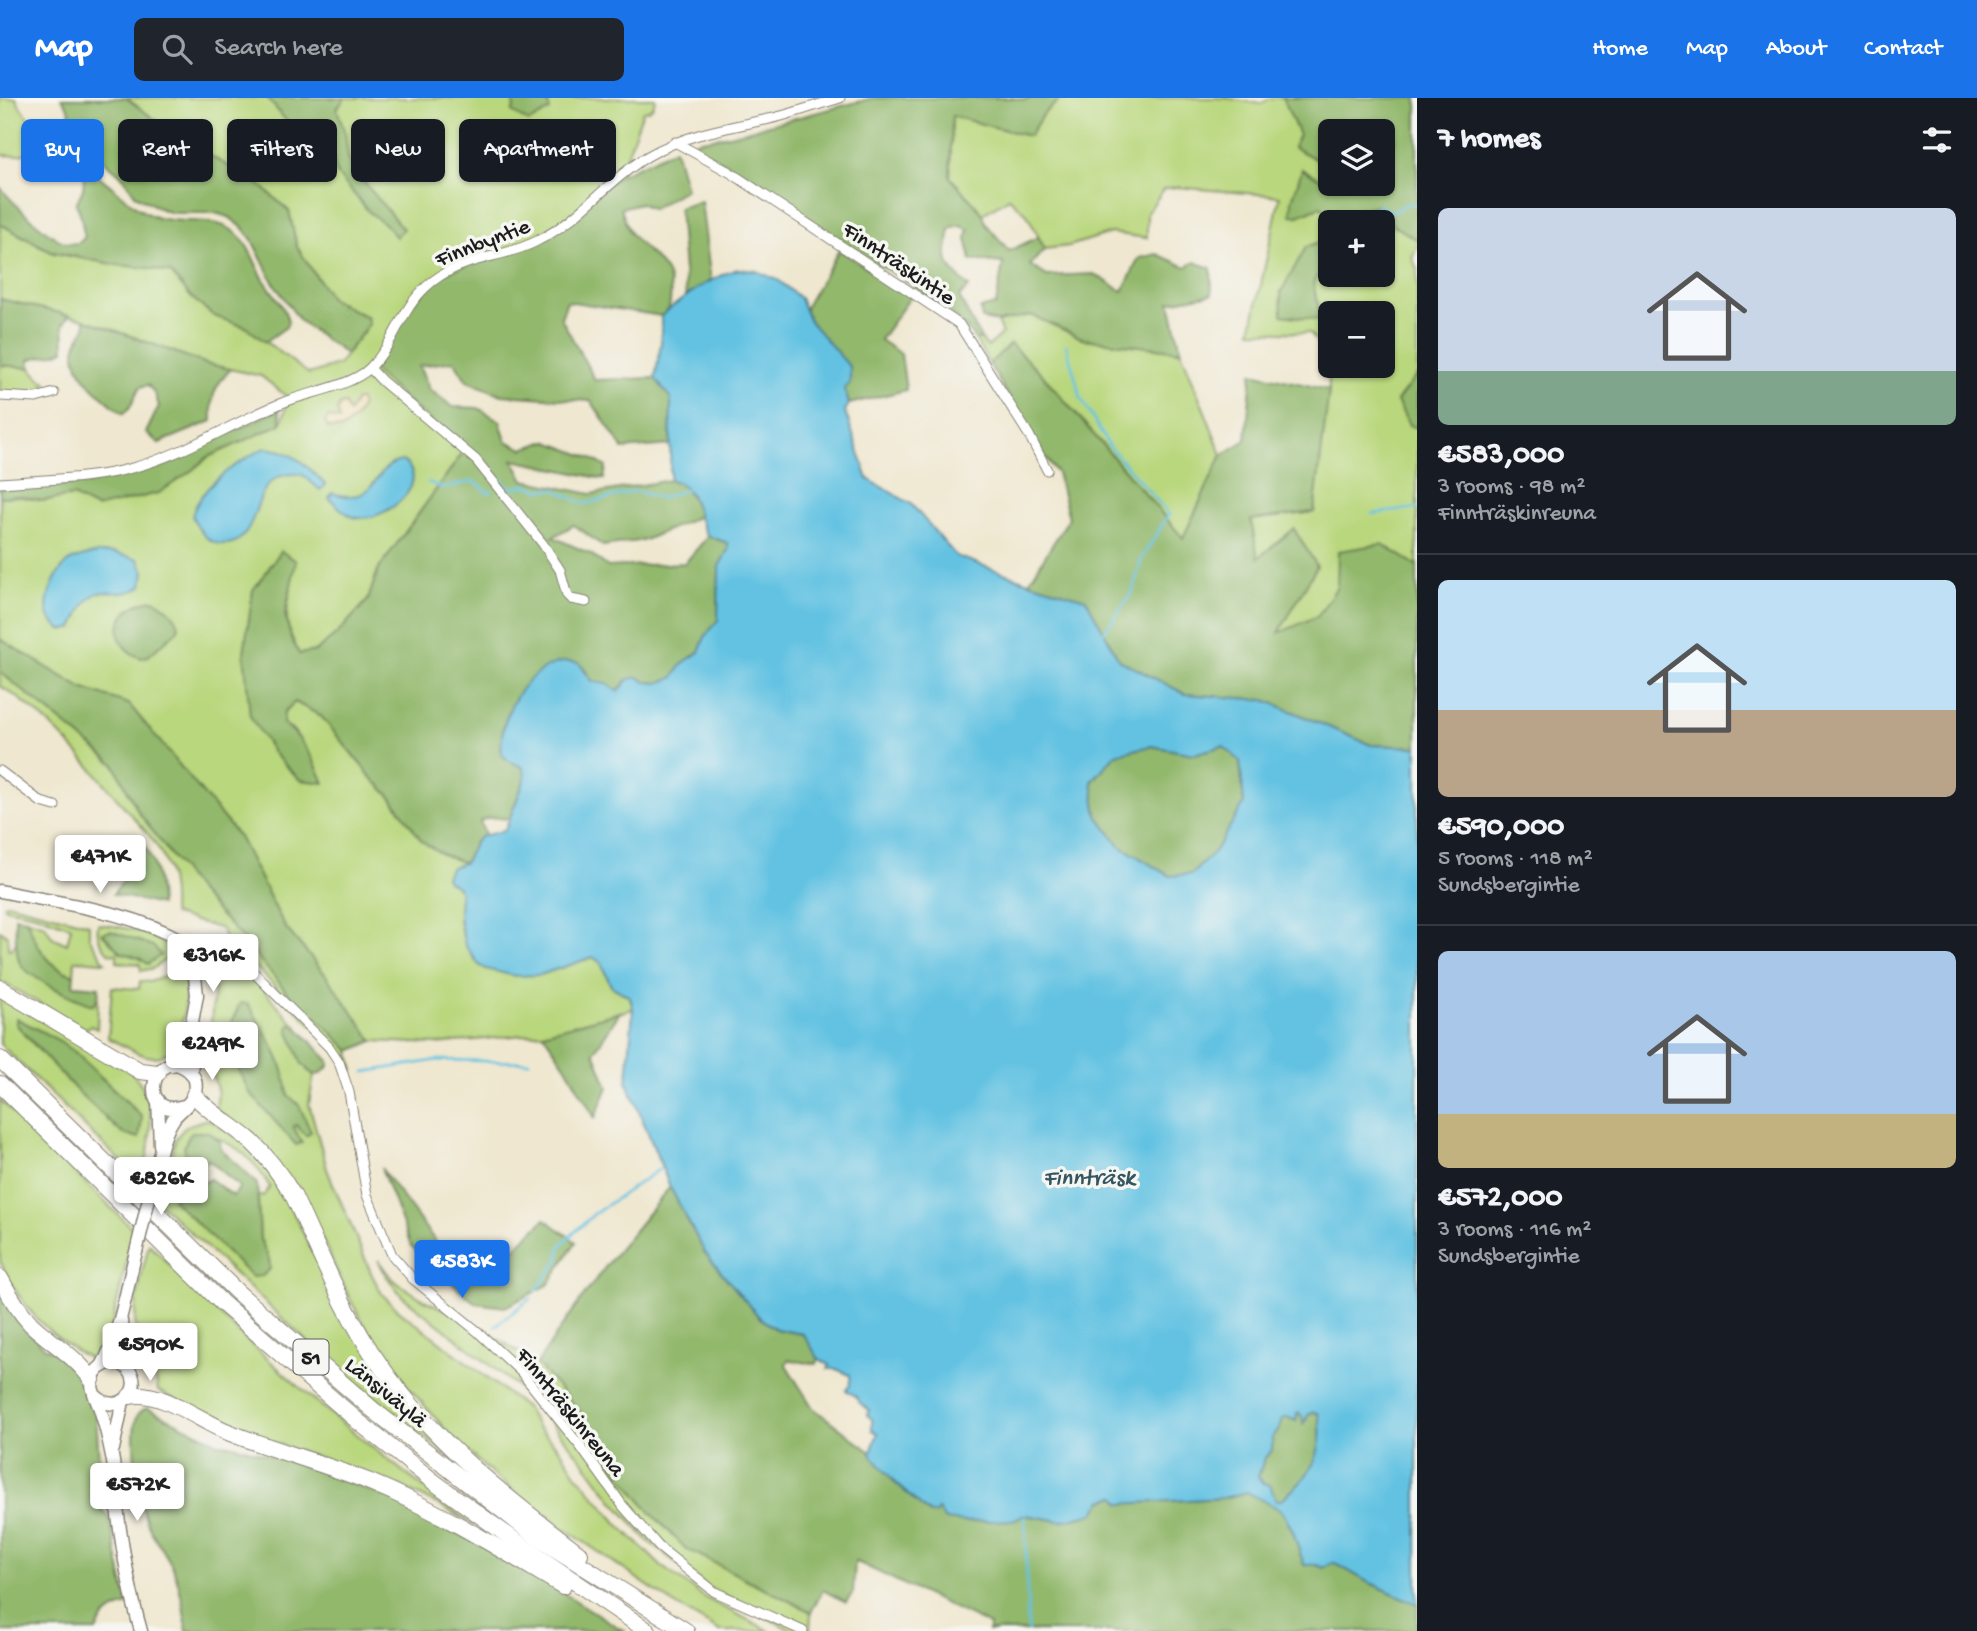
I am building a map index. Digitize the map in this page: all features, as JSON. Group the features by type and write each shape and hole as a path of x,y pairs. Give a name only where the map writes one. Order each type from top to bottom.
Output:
{"highway":[{"path":"0,988 140,1070 165,1069"},
{"name":"Länsiväylä","path":"0,1059 237,1292 372,1409 538,1538 686,1631"},
{"name":"Länsiväylä","path":"0,1084 222,1304 360,1423 444,1490 645,1629"},
{"path":"189,1100 249,1140 281,1175 360,1334 384,1372 418,1415 502,1493 657,1614"},
{"path":"0,1278 20,1311 33,1325 77,1360 94,1388"},
{"path":"127,1398 140,1393 158,1398 255,1443 368,1482 411,1501 446,1517 581,1596 645,1629"}],"main road":[{"path":"0,891 91,909 140,922 184,942 194,942 201,948 203,957 194,967 186,968 178,961 177,949 184,942"},
{"path":"161,1149 158,1100 153,1087 165,1069 179,1057 192,1022 197,995 194,967"},
{"path":"191,1073 195,1032 192,1022"},
{"path":"102,1366 121,1314 161,1149 173,1120 189,1100 196,1084 191,1073 183,1067 165,1069"},
{"path":"158,1100 170,1108 189,1100"},
{"path":"112,1456 117,1423 134,1385 123,1346 121,1314"},
{"path":"129,1370 119,1363 112,1362 102,1366 94,1373 94,1388 112,1456 118,1510 140,1630"},
{"path":"94,1388 105,1403 113,1404 127,1398"}],"street":[{"name":"Finnbyntie","path":"370,368 380,356 408,307 427,285 442,274 540,240 557,230 620,175 675,142 696,134 771,118 840,98"},
{"name":"Finnträskintie","path":"675,142 731,173 959,324 1029,435 1047,470"},
{"path":"0,483 102,474 132,468 185,447 261,411 352,378 370,368 475,460 543,544 560,570 567,595 571,599 586,602"},
{"path":"0,396 36,398 54,393"},
{"path":"0,771 41,802 55,806"},
{"name":"Finnträskinreuna","path":"201,948 228,951 241,960 329,1047 339,1062 349,1092 367,1195 392,1255 413,1279 477,1331 521,1372 580,1446 623,1506 659,1547 716,1592 803,1631"}],"green space":[{"path":"0,98 16,98 31,119 21,119 21,154 0,154"},
{"path":"62,98 126,98 154,119 118,119 118,173 104,161 104,119 68,119 70,111"},
{"path":"126,98 655,98 652,107 643,111 620,175 616,178 616,119 459,119 459,182 612,182 557,230 380,356 464,451 378,570 368,600 337,634 316,651 299,654 291,637 287,608 291,589 250,716 317,767 294,731 283,723 284,712 295,702 321,716 391,797 422,841 442,854 464,863 450,868 446,877 459,890 462,935 479,965 540,975 593,957 601,963 611,986 630,997 633,1009 543,1033 436,1044 373,1041 325,974 285,927 239,837 129,705 81,688 0,639 0,497 18,496 42,501 73,496 96,508 191,471 208,457 281,424 290,399 261,376 207,364 84,319 0,299 0,224 53,253 171,273 191,297 214,316 246,327 309,374 338,365 369,324 367,317 331,299 297,247 289,211 255,182 337,182 337,119 227,119 227,166 213,157 213,119 154,119"},
{"path":"267,98 345,98 337,109 351,163 351,182 364,182 403,229 396,237 369,212 337,174 337,119 285,119"},
{"path":"512,98 546,98 550,110 534,119 524,119 512,112"},
{"path":"873,98 1062,98 1043,114 1029,136 952,116 950,177 983,214 986,224 1009,251 1038,237 1045,249 1030,265 1047,276 1094,274 1123,291 1139,258 1157,254 1186,267 1195,262 1211,268 1212,294 1170,302 1181,351 1084,339 1031,315 997,322 982,319 980,309 996,305 1003,263 971,260 966,238 969,230 960,225 950,228 947,255 950,267 969,287 959,297 981,339 975,339 950,312 915,287 846,244 752,179 692,146 696,141 730,135"},
{"path":"1062,98 1226,98 1261,104 1270,98 1283,98 1299,135 1318,155 1318,178 1302,169 1298,216 1322,206 1323,210 1318,210 1318,247 1281,292 1313,283 1318,276 1318,287 1395,287 1395,226 1417,240 1412,257 1417,269 1417,375 1397,401 1409,425 1417,428 1417,566 1382,544 1337,587 1318,616 1278,634 1250,520 1314,512 1329,378 1395,378 1395,301 1318,301 1318,343 1310,333 1251,331 1280,196 1176,187 1164,189 1147,213 1147,238 1111,233 1069,246 1045,249 1026,213 1009,198 983,214 950,177 952,116 1029,136 1043,114"},
{"path":"1283,98 1417,98 1417,240 1395,226 1395,210 1379,210 1378,205 1357,210 1324,210 1321,206 1298,216 1291,215 1292,201 1302,169 1318,178 1318,196 1395,196 1395,119 1318,119 1318,160 1293,147 1299,135"},
{"path":"675,149 686,189 652,209 640,203 621,208 631,234 667,273 671,294 669,309 661,316 567,301 561,318 595,380 655,378 671,398 670,445 623,449 591,401 502,395 467,381 454,361 419,366 429,389 453,407 478,408 500,421 506,441 523,449 546,441 591,458 606,467 604,479 513,460 524,480 591,494 670,480 686,489 700,516 645,540 603,546 574,525 553,537 591,554 608,567 685,563 708,536 728,543 728,550 719,567 718,620 705,637 699,652 683,663 673,678 658,683 646,682 638,677 627,680 618,691 607,684 592,681 583,667 503,727 502,754 524,768 525,778 509,819 490,818 480,822 485,835 475,842 464,863 442,854 422,841 391,797 321,716 295,702 284,712 283,723 307,750 324,783 300,780 274,754 250,716 244,653 253,590 281,551 296,561 285,615 291,638 299,654 316,651 337,634 368,600 378,570 464,451 370,368 408,307 442,274 540,240 611,182 616,182 620,175"},
{"path":"213,157 227,166 227,182 255,182 289,211 297,247 331,299 367,317 369,324 346,354 300,321 273,282 251,238 229,217 215,213 171,213 135,195 126,182 213,182"},
{"path":"104,180 150,215 161,219 210,222 232,230 248,247 262,276 281,304 288,322 286,327 265,342 246,327 214,316 191,297 171,273 53,252 0,224 0,187 51,235 67,243 79,243 85,237 76,204 84,182 104,182"},
{"path":"701,201 711,282 686,296 679,208"},
{"path":"1379,205 1380,210 1357,210"},
{"path":"1318,242 1318,276 1313,283 1318,304 1318,320 1282,315 1281,292 1306,247"},
{"path":"839,250 911,296 880,340 901,354 906,390 849,404 834,351 809,320 805,308"},
{"path":"0,299 69,315 63,325 64,350 29,360 31,368 0,365"},
{"path":"1031,315 1084,339 1181,351 1222,455 1183,538 1039,371 989,364 975,339 981,339 988,347 1002,333 997,322"},
{"path":"84,319 207,364 231,369 214,393 212,421 159,443 146,433 159,406 148,385 140,387 129,409 123,414 92,386 79,369 75,350 86,325"},
{"path":"1010,344 1039,371 1183,538 1222,455 1246,440 1252,373 1329,390 1314,512 1251,520 1258,558 1294,529 1317,566 1279,633 1318,616 1337,587 1338,551 1382,544 1417,566 1417,747 1371,745 1265,700 1185,694 1119,660 1086,599 1029,582 1069,518 1057,473 989,364"},
{"path":"0,365 31,368 41,380 47,382 32,392 0,392"},
{"path":"1417,375 1417,428 1409,425 1397,401"},
{"path":"279,409 281,424 208,457 159,493 96,508 73,496 42,501 18,496 0,497 0,488 81,484 130,473 195,449"},
{"path":"155,600 170,612 179,627 148,656 141,658 122,643 120,624 124,615 132,608 142,602"},
{"path":"0,639 81,688 129,704 239,837 285,927 325,974 373,1041 350,1051 317,1018 301,1009 240,936 197,890 139,813 114,764 0,672"},
{"path":"0,672 114,764 139,813 301,1009 317,1018 350,1051 354,1072 333,1046 262,973 226,943 222,929 174,915 169,873 152,839 68,742 17,697 0,686"},
{"path":"1151,746 1194,754 1223,746 1240,761 1244,804 1214,852 1192,874 1170,876 1120,846 1097,816 1092,782 1116,754"},
{"path":"137,837 148,852 155,869 160,905 113,894 128,876"},
{"path":"7,903 89,924 89,937 105,962 75,960 74,975 64,971 43,953 26,919 45,925 52,937 67,944 71,927 35,914 5,908"},
{"path":"15,917 26,919 38,946 49,960 74,975 73,985 99,987 98,998 93,1005 52,987 23,967 17,950"},
{"path":"98,924 126,928 152,937 168,947 170,956 154,968 141,971 140,964 117,962 117,954 108,953 101,943"},
{"path":"0,930 8,936 8,949 17,941 20,961 33,975 93,1005 98,998 97,1029 91,1026 85,1029 0,981"},
{"path":"111,931 153,946 161,955 148,964 120,952 102,933"},
{"path":"226,956 248,972 295,1025 290,1025 307,1070 314,1075 309,1104 328,1172 382,1294 396,1308 526,1408 537,1426 561,1451 577,1475 619,1525 661,1566 707,1599 770,1631 720,1631 677,1606 542,1513 492,1474 452,1437 404,1382 374,1341 352,1303 302,1196 216,1108 218,1093 208,1057 214,989 212,976 222,957"},
{"path":"178,971 184,975 186,996 182,1023 172,1047 155,1057 143,1055 108,1038 112,987 139,989 140,981 150,982"},
{"path":"0,996 130,1071 140,1083 150,1109 150,1138 142,1182 0,1044","holes":["16,1019 76,1053 142,1116 122,1133 41,1053 16,1024"]},
{"path":"240,1003 248,1004 279,1059 288,1095 299,1105 311,1132 306,1136 296,1125 293,1126 302,1143 296,1145 249,1092 237,1066 219,1064 216,1060"},
{"path":"620,1012 594,1052 608,1087 595,1118 543,1033"},
{"path":"16,1018 60,1041 76,1053 142,1117 139,1138 122,1133 77,1091 16,1024"},
{"path":"290,1025 295,1025 329,1061 329,1066 320,1074 314,1075 302,1064 288,1029"},
{"path":"0,1100 134,1230 105,1354 98,1363 66,1344 39,1321 17,1294 0,1261"},
{"path":"207,1119 216,1123 251,1148 273,1171 335,1298 450,1455 314,1348 159,1203 176,1138 186,1126","holes":["209,1132 244,1154 270,1187 263,1196 258,1196 260,1239 269,1259 270,1269 262,1276 172,1199 202,1182 199,1174 190,1175"]},
{"path":"191,1132 209,1132 220,1141 221,1149 257,1184 260,1239 269,1259 270,1269 262,1276 252,1277 172,1199 210,1179 233,1196 240,1187 209,1160 198,1166 199,1174 190,1176 184,1146"},
{"path":"381,1168 447,1257 470,1268 492,1271 545,1219 576,1242 548,1285 505,1307 475,1303 411,1246"},
{"path":"670,1187 705,1253 760,1318 776,1329 803,1334 819,1359 816,1364 788,1360 786,1365 813,1408 871,1452 895,1483 930,1514 938,1509 1013,1520 1025,1515 1061,1521 1094,1513 1102,1501 1116,1496 1122,1503 1223,1498 1247,1492 1281,1510 1292,1529 1304,1565 1333,1562 1368,1582 1417,1604 1417,1631 988,1631 990,1625 855,1561 853,1593 846,1602 823,1590 811,1612 685,1548 651,1513 603,1454 582,1414 537,1364 600,1273"},
{"path":"149,1244 272,1363 385,1458 473,1525 392,1483 238,1430 158,1391 156,1380 140,1352 135,1326 139,1285"},
{"path":"378,1260 393,1280 424,1300 470,1321 537,1364 582,1414 603,1454 685,1548 811,1612 810,1631 793,1631 709,1588 649,1542 528,1395 402,1296"},
{"path":"0,1294 20,1324 45,1348 61,1355 85,1379 96,1413 102,1509 109,1517 128,1605 109,1614 96,1631 0,1631"},
{"path":"147,1408 220,1444 234,1445 299,1464 397,1501 517,1564 624,1631 187,1631 176,1576 148,1525 138,1486 134,1452 135,1424 138,1414"},
{"path":"1313,1412 1318,1413 1320,1427 1318,1452 1314,1463 1291,1492 1276,1500 1270,1485 1263,1483 1258,1477 1264,1459 1272,1450 1272,1438 1282,1419 1287,1417 1296,1421 1297,1414 1300,1413 1306,1420"}],"sand":[{"path":"356,400 360,400 362,406 355,418 342,429 328,428 325,422 328,417 340,420 337,411 340,405 345,404 349,413"}],"water":[{"name":"Finnträsk","path":"738,269 756,271 778,280 800,298 809,320 850,367 850,383 844,389 849,404 845,411 868,479 911,504 956,556 1086,599 1119,660 1185,694 1265,700 1371,745 1417,747 1417,1604 1368,1582 1333,1562 1324,1568 1304,1565 1292,1529 1281,1510 1247,1492 1223,1498 1121,1504 1115,1496 1102,1501 1094,1513 1061,1521 1025,1515 1013,1520 964,1522 945,1520 938,1510 935,1514 930,1514 895,1483 872,1456 878,1433 872,1430 872,1419 867,1415 869,1410 846,1390 850,1385 850,1375 836,1369 828,1369 830,1365 819,1359 803,1334 776,1329 760,1318 705,1253 670,1187 627,1082 633,1009 630,997 611,986 601,963 593,957 540,975 515,976 479,965 465,945 459,917 460,892 446,877 450,868 464,863 479,838 506,828 525,779 524,768 507,760 502,754 502,738 505,721 521,689 533,676 547,667 563,662 579,663 592,681 607,684 618,691 627,680 638,677 646,682 658,683 673,678 683,663 699,652 705,637 718,620 719,566 728,550 728,543 708,536 691,496 680,483 670,480 671,399 655,378 661,343 661,316 697,289","holes":["1151,746 1194,754 1223,746 1240,761 1244,804 1214,852 1192,874 1170,876 1120,846 1097,816 1092,781 1116,754","1313,1412 1318,1413 1320,1426 1320,1439 1314,1462 1300,1483 1280,1500 1276,1500 1270,1485 1263,1483 1258,1477 1264,1459 1272,1450 1272,1438 1282,1419 1287,1417 1296,1421 1299,1413 1303,1424"]},
{"path":"264,448 291,455 326,485 320,490 303,475 279,477 265,488 248,530 242,538 233,543 211,541 200,530 192,516 203,494 221,476"},
{"path":"403,461 411,471 412,481 408,492 388,510 375,516 351,516 329,498 332,493 359,495 374,484 385,469"},
{"path":"99,553 114,553 138,559 144,571 142,586 127,592 103,592 94,595 84,606 73,628 62,630 50,618 47,607 55,579 70,561"}],"waterway":[{"path":"1395,211 1408,203 1417,205"},
{"path":"1372,210 1379,205 1389,210"},
{"path":"1066,345 1081,398 1109,446 1169,514 1142,558 1132,593 1104,632"},
{"path":"501,479 507,486 517,488 524,485 542,490 554,489 584,504 635,491 661,498 688,489"},
{"path":"428,482 442,488 474,481 489,493 491,491"},
{"path":"1372,514 1417,508"},
{"path":"365,1072 438,1060 529,1062"},
{"path":"536,1291 558,1261 561,1245 594,1214 661,1168"},
{"path":"495,1326 531,1298"},
{"path":"1025,1515 1028,1631"}]}
